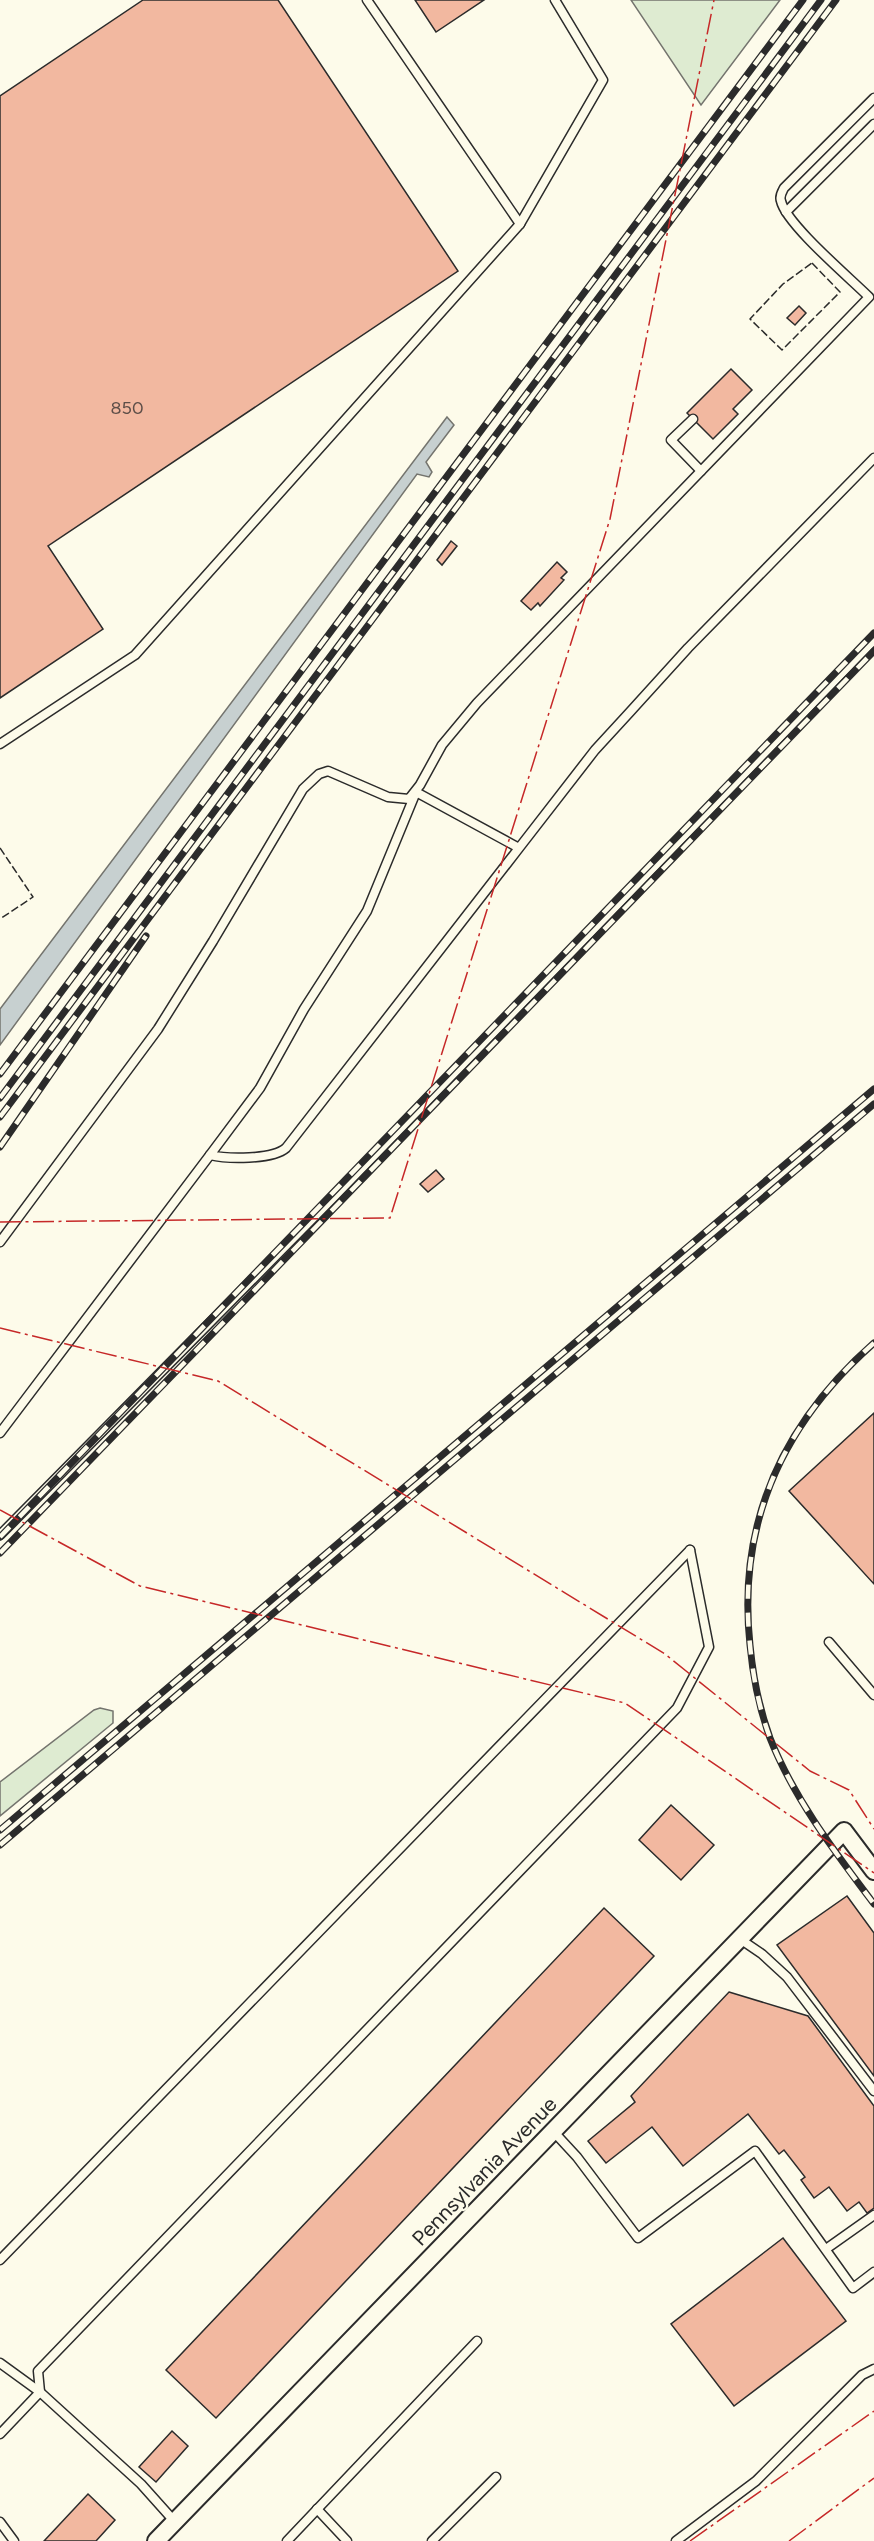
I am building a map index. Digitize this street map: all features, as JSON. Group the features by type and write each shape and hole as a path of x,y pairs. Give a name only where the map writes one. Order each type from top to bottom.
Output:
{"street":[{"name":"Pennsylvania Avenue","path":"156,2541 844,1832 874,1871"}],"lane":[{"path":"367,0 520,224"},
{"path":"0,744 135,655 520,224 603,80 555,0"},
{"path":"0,1433 260,1088 280,1056 304,1009 367,911 416,792 442,745 477,703 871,294 798,227 786,212 780,198 784,188 874,98"},
{"path":"786,212 874,124"},
{"path":"693,418 671,440 701,471"},
{"path":"210,1155 223,1158 274,1155 286,1148 595,750 688,648 874,458"},
{"path":"0,1535 332,1198 874,640"},
{"path":"0,1242 158,1029 303,789 319,774 328,771 393,799 407,800 416,792"},
{"path":"416,792 519,848"},
{"path":"0,2260 690,1550 709,1647 677,1708 38,2371 40,2392 0,2434"},
{"path":"829,1642 874,1695"},
{"path":"740,1939 762,1954 787,1977 874,2091"},
{"path":"554,2131 577,2157 638,2238 755,2151 853,2288 874,2272"},
{"path":"826,2249 874,2215"},
{"path":"287,2541 477,2341"},
{"path":"0,2362 40,2392 141,2484 175,2522"},
{"path":"676,2541 756,2481 862,2375 874,2369"},
{"path":"432,2541 496,2476"},
{"path":"317,2509 347,2541"},
{"path":"0,2522 14,2541"}],"green space":[{"path":"631,0 780,0 701,105"},
{"path":"100,1708 113,1711 113,1723 0,1816 0,1782 94,1710"}],"shaded area":[{"path":"447,417 454,425 426,462 432,472 429,477 417,474 0,1045 0,1009"}],"building":[{"path":"143,0 278,0 458,271 48,546 103,629 0,698 0,96"},
{"path":"415,0 484,0 436,32"},
{"path":"799,306 806,313 795,325 787,318"},
{"path":"731,369 752,390 733,409 738,414 713,439 687,413"},
{"path":"451,541 457,546 442,565 437,560"},
{"path":"557,562 567,572 561,578 564,580 540,606 538,603 531,610 521,601"},
{"path":"436,1170 444,1179 428,1192 420,1184"},
{"path":"874,1413 874,1584 789,1491"},
{"path":"671,1805 714,1845 681,1880 639,1840"},
{"path":"847,1896 874,1933 874,2076 777,1945"},
{"path":"604,1908 654,1956 216,2418 166,2370"},
{"path":"729,1992 808,2016 874,2106 874,2208 867,2213 859,2202 847,2211 829,2187 814,2198 801,2180 805,2177 784,2150 779,2154 748,2114 683,2166 652,2127 606,2163 588,2141 635,2102 631,2096"},
{"path":"783,2238 846,2321 734,2406 671,2324"},
{"path":"172,2431 188,2446 156,2482 139,2467"},
{"path":"88,2494 115,2520 96,2541 44,2541"}],"railway":[{"path":"0,1074 803,0"},
{"path":"0,1098 821,0"},
{"path":"0,1117 836,0"},
{"path":"0,1537 874,633"},
{"path":"0,1553 874,651"},
{"path":"0,1147 146,936"},
{"path":"0,1830 874,1089"},
{"path":"0,1845 874,1104"},
{"path":"874,1343 842,1374 814,1407 791,1442 773,1478 760,1517 751,1558 748,1600 753,1669 770,1738 803,1804 874,1904"}],"fence":[{"path":"812,263 840,292 782,350 750,319 783,284 812,263"},
{"path":"0,848 33,897 0,919"}],"power":[{"path":"0,1222 390,1218 610,519 714,0"},
{"path":"0,1328 218,1381 665,1654 810,1771 849,1790 874,1829"},
{"path":"0,1510 140,1586 625,1703 874,1873"},
{"path":"690,2541 874,2411"},
{"path":"789,2541 874,2478"}]}
